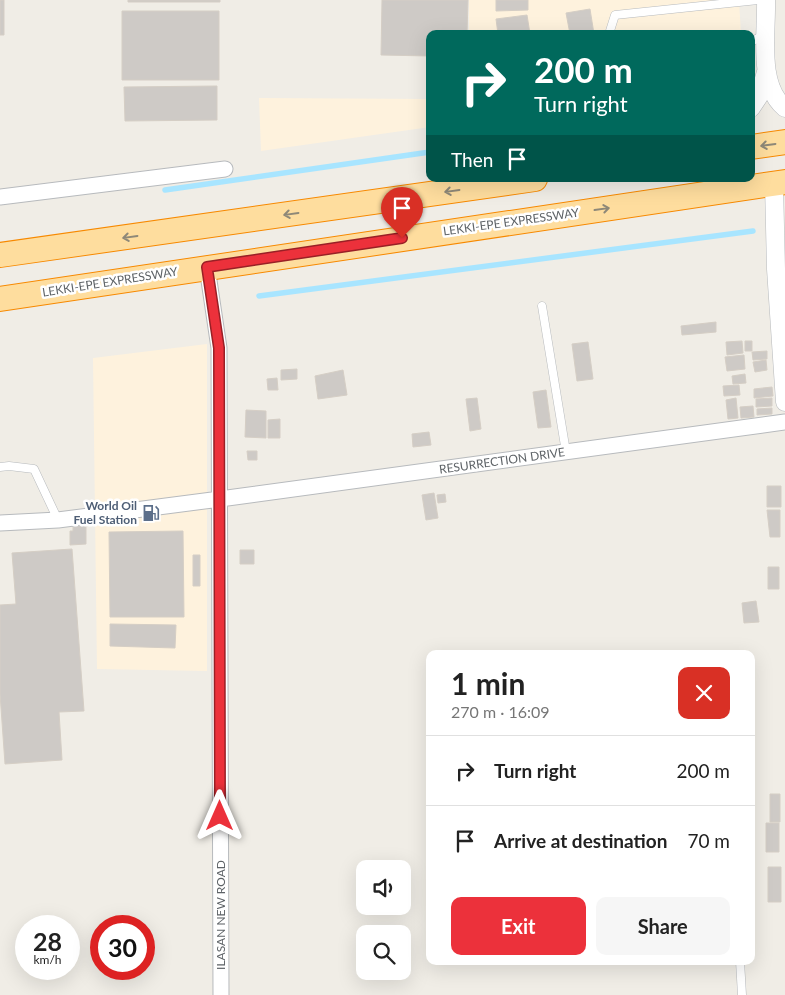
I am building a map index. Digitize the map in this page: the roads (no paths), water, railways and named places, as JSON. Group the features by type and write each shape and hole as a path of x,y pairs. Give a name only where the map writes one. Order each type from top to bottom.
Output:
{"highway":[{"path":"755,146 785,142"},
{"path":"0,256 513,182"},
{"name":"LEKKI-EPE EXPRESSWAY","path":"0,299 780,183"}],"street":[{"path":"766,0 767,71 772,90 785,108"},
{"path":"755,102 759,96 767,71"},
{"path":"0,197 225,169"},
{"path":"780,183 785,402"},
{"name":"ILASAN NEW ROAD","path":"207,267 219,348 221,995"},
{"name":"RESURRECTION DRIVE","path":"0,523 58,520 785,422"}],"lane":[{"path":"610,30 615,14 758,0"},
{"path":"755,40 767,33"},
{"path":"542,306 566,452"},
{"path":"0,467 9,466 34,469 58,520"},
{"path":"740,965 742,995"}],"waterway":[{"path":"165,190 426,153"},
{"path":"259,296 753,231"}],"place":[{"name":"World Oil Fuel Station","path":"151,513"}]}
